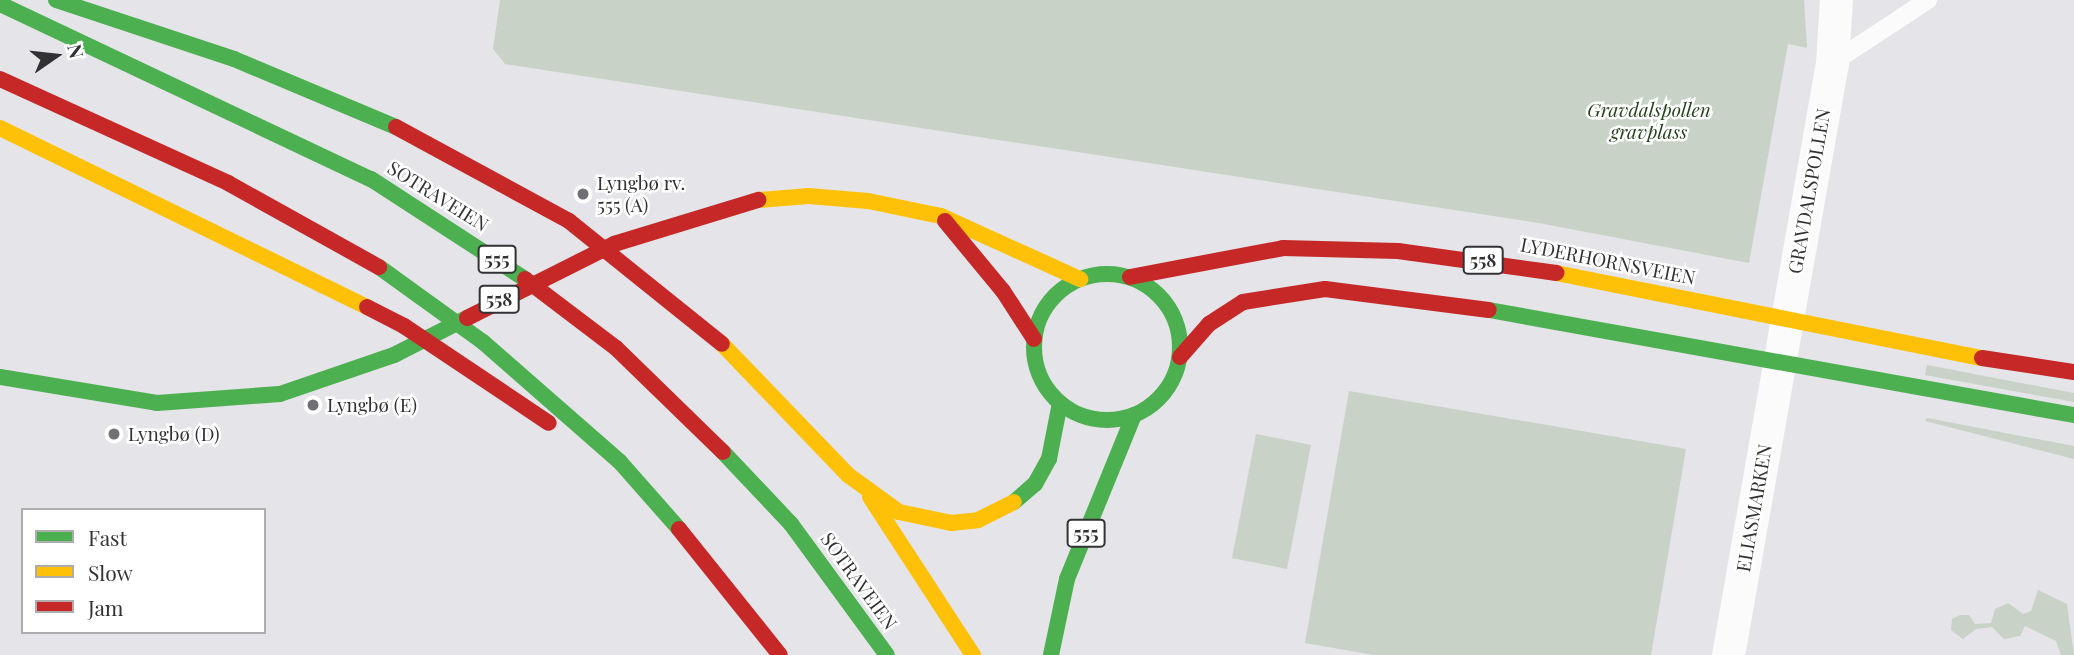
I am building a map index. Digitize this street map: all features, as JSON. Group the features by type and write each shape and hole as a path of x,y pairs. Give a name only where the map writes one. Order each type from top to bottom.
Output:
{"main road":[{"path":"56,0 234,60 411,133 527,195 569,221 731,352 867,492 973,655"},
{"name":"SOTRAVEIEN","path":"0,5 371,179 523,277 616,348 698,425 791,524 887,655"},
{"path":"0,79 305,222 400,280 502,358 620,462 714,568 780,655"},
{"path":"0,128 272,257 404,326 534,415 620,462"},
{"name":"558","path":"0,377 157,403 245,399 311,386 394,355 572,262 691,219 756,200 809,196 869,201 941,216 1028,251 1080,279 1105,274 1130,277"},
{"path":"941,216 1003,291 1034,339 1039,374 1060,403 1097,418 1134,415 1156,401 1172,381 1180,357 1209,324 1243,302 1325,289 1547,318 2074,415"},
{"name":"LYDERHORNSVEIEN","path":"1130,277 1283,248 1398,251 1505,263 1787,318 1919,348 2074,372"},
{"path":"1130,277 1152,289 1169,308 1178,332 1180,357"},
{"path":"1034,339 1049,303 1080,279"},
{"path":"867,492 925,520 951,523 1000,511 1035,484 1056,436 1060,403"},
{"name":"555","path":"1051,655 1067,579 1134,415"}],"street":[{"name":"GRAVDALSPOLLEN","path":"1779,362 1832,63 1836,0"},
{"name":"ELIASMARKEN","path":"1728,655 1779,362"}],"lane":[{"path":"1832,63 1928,0"},
{"path":"0,147 43,149"}],"green space":[{"name":"Gravdalspollen gravplass","path":"500,0 1804,0 1807,48 1788,44 1749,263 1539,223 505,64 493,49"},
{"path":"1927,365 2074,393 2074,402 1925,375"},
{"path":"1349,391 1686,449 1651,655 1374,655 1305,643"},
{"path":"1927,418 2074,446 2074,459 1925,421"},
{"path":"1256,434 1311,445 1287,569 1232,558"},
{"path":"2038,590 2067,604 2074,655 2061,655 2056,641 2025,626 2020,636 2004,639 1992,627 1976,629 1963,639 1951,630 1952,619 1960,615 1969,615 1975,624 1991,623 1995,609 2008,603 2023,614 2031,611"}],"traffic: fast":[{"path":"56,0 234,59 396,127"},
{"path":"0,4 371,179 525,279"},
{"path":"379,267 483,342 620,462 679,529"},
{"path":"1107,274 1135,280 1158,296 1174,319 1180,347 1174,375 1158,398 1135,414 1107,420 1079,414 1056,398 1040,375 1034,347 1040,319 1056,296 1079,280 1107,274"},
{"path":"1489,310 2074,415"},
{"path":"0,377 157,403 280,394 394,355 467,318"},
{"path":"1014,502 1035,484 1049,459 1060,403"},
{"path":"1051,655 1067,579 1134,415"},
{"path":"723,452 791,524 887,655"}],"traffic: slow":[{"path":"0,128 367,307"},
{"path":"758,200 809,196 868,201 941,216 1080,279"},
{"path":"1556,273 1982,358"},
{"path":"722,344 848,475 899,512 951,523 978,520 1014,502"},
{"path":"870,497 973,655"}],"traffic: jam":[{"path":"0,79 228,183 379,267"},
{"path":"396,127 569,221 722,344"},
{"path":"467,318 614,244 758,200"},
{"path":"945,221 1003,291 1034,339"},
{"path":"1130,277 1283,248 1398,251 1556,273"},
{"path":"525,279 616,348 723,452"},
{"path":"1180,357 1209,324 1243,302 1325,289 1489,310"},
{"path":"367,307 404,326 549,423"},
{"path":"1982,358 2074,372"},
{"path":"679,529 780,655"}],"place":[{"name":"Lyngbø rv. 555 (A)","path":"583,194"},
{"name":"Lyngbø (E)","path":"313,405"},
{"name":"Lyngbø (D)","path":"114,434"}]}
